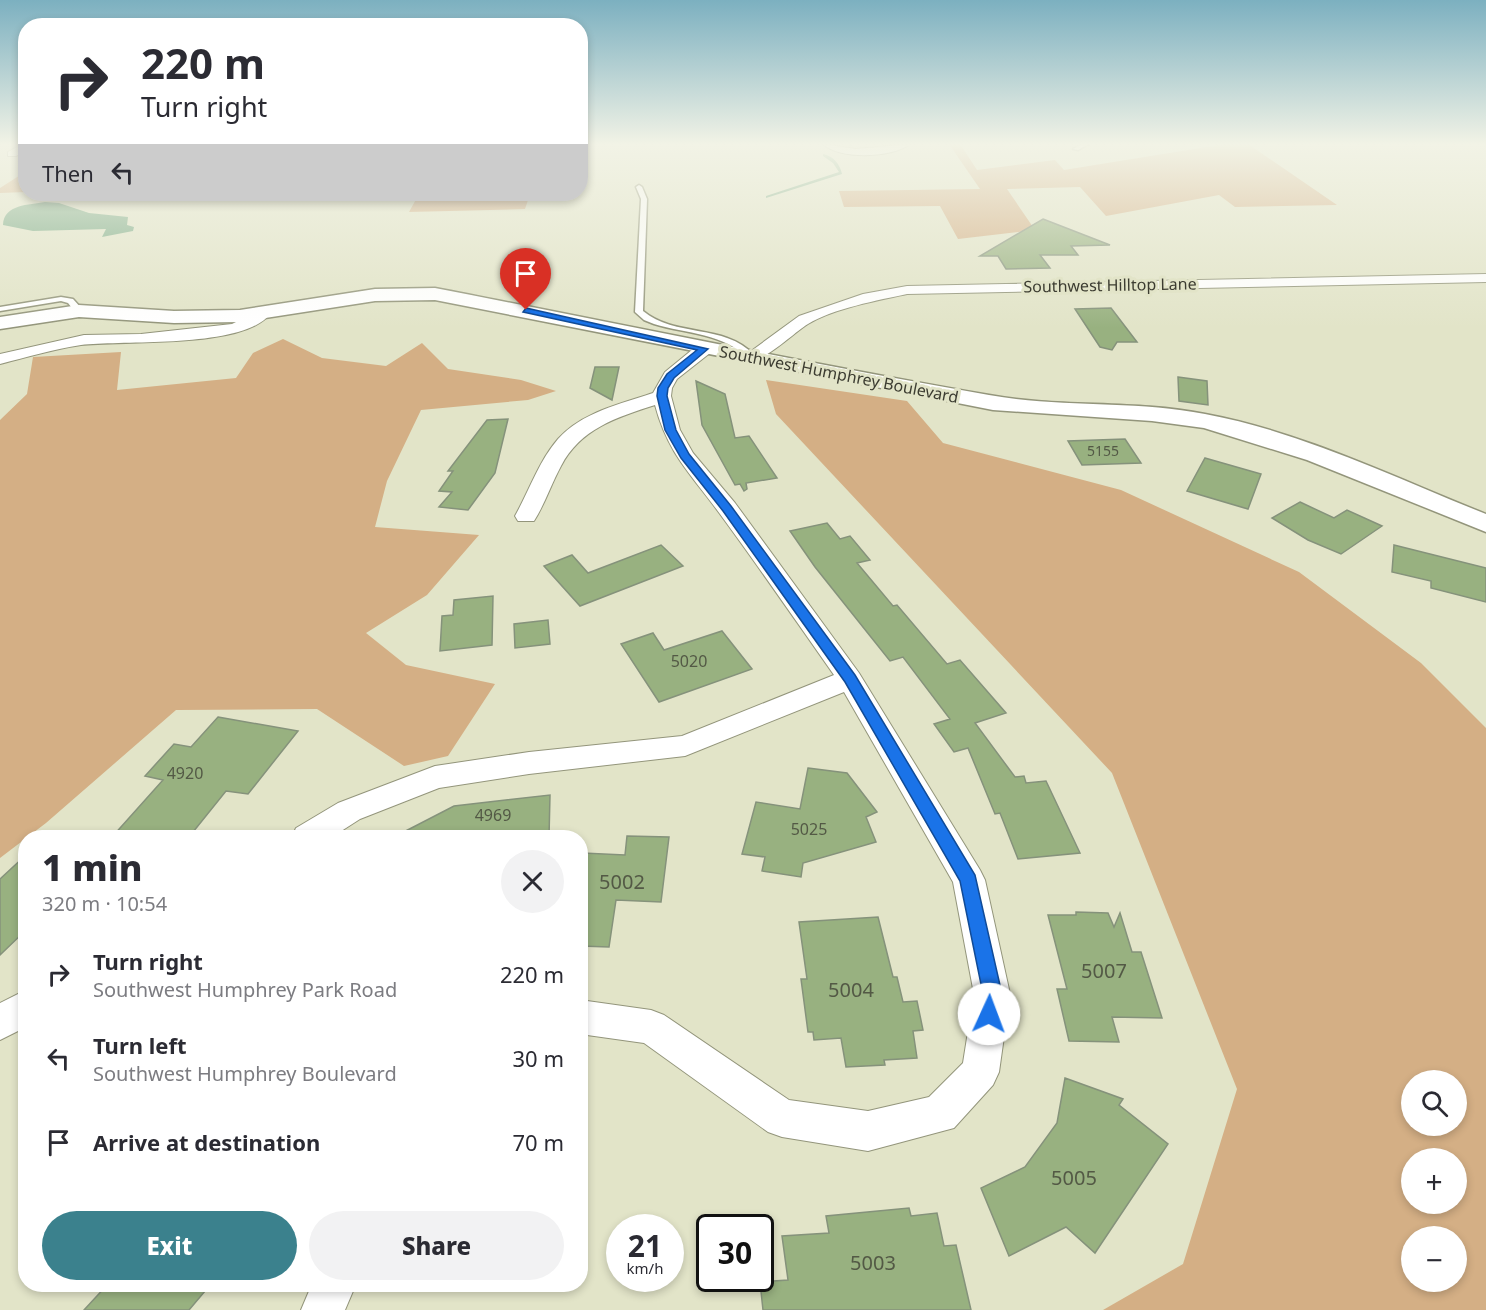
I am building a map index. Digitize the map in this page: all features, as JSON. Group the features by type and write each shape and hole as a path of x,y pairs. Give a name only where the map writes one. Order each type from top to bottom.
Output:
{"main road":[{"name":"Southwest Humphrey Boulevard","path":"0,323 79,311 174,317 262,314 375,295 435,294 508,307 704,349 993,403 1152,414 1231,427 1316,455 1486,524"}],"street":[{"name":"Southwest Hilltop Lane","path":"751,357 805,319 868,297 907,290 1486,278"},
{"path":"0,359 58,344 84,340 141,339 233,330 247,325 262,314"},
{"path":"588,1018 651,1027 783,1118 868,1131 940,1114 980,1072 992,994 969,880 850,679 727,508 684,455 670,430 662,396 663,388 671,376 704,349"},
{"path":"526,516 565,443 580,430 599,419 662,396"},
{"path":"318,830 349,811 435,777 529,763 685,746 850,679"},
{"path":"0,1023 18,1012"},
{"path":"323,1310 331,1292"}],"lane":[{"path":"644,205 639,312 649,320 718,337 739,345 751,357"},
{"path":"0,309 61,299 69,302 79,311"}],"shaded area":[{"path":"65,205 89,213 128,217 127,225 134,227 133,231 102,237 106,229 33,231 3,225 8,213 18,207"},
{"path":"413,205 526,205 525,209 409,212"},
{"path":"843,205 1018,205 1035,230 958,239 940,206 844,207"},
{"path":"1096,205 1164,205 1106,216"},
{"path":"1233,205 1330,205 1235,207"},
{"path":"283,339 322,358 386,366 422,343 448,369 521,380 556,391 528,400 421,410 387,481 375,527 479,535 427,595 366,633 406,665 495,684 448,756 404,766 317,709 176,710 37,830 18,830 18,844 0,858 0,420 27,394 33,357 121,352 117,390 236,378 253,353"},
{"path":"766,380 907,401 943,443 1121,490 1299,572 1421,663 1486,728 1486,1310 1103,1310 1183,1264 1237,1089 1112,773 776,414"}],"building":[{"path":"1043,219 1110,245 1071,246 1078,255 1040,255 1050,268 1006,269 998,256 980,256"},
{"path":"1111,308 1137,342 1117,342 1112,350 1100,347 1075,309"},
{"path":"595,367 619,367 612,400 590,388"},
{"path":"1178,377 1207,381 1208,405 1179,401"},
{"path":"696,381 725,394 735,438 749,436 777,478 746,483 747,489 744,491 740,484 735,485 702,425"},
{"path":"508,419 495,473 468,510 439,507 452,492 439,491 453,471 448,471 487,420"},
{"path":"1125,439 1141,463 1082,465 1068,441"},
{"path":"1205,458 1261,474 1248,509 1187,491"},
{"path":"1300,502 1334,518 1347,510 1382,526 1341,554 1308,540 1272,518"},
{"path":"827,523 840,539 850,536 870,560 857,563 893,606 897,605 947,664 960,660 1006,713 975,723 1015,777 1024,776 1026,783 1046,781 1080,853 1018,859 1000,813 995,814 968,748 954,752 934,724 950,719 903,657 890,661 815,567 790,531"},
{"path":"661,545 683,566 580,606 544,566 572,555 588,573"},
{"path":"1394,545 1486,568 1486,602 1431,588 1431,581 1392,572"},
{"path":"493,596 492,645 440,651 442,616 453,615 454,600"},
{"path":"548,620 550,644 515,648 514,624"},
{"path":"722,631 752,669 659,702 621,644 653,633 664,650"},
{"path":"218,717 298,731 248,794 226,791 195,830 118,830 163,780 145,776 174,744 191,747"},
{"path":"808,768 847,773 877,812 866,817 876,842 803,863 801,877 762,871 765,857 742,854 756,802 800,809"},
{"path":"550,795 549,830 408,830 454,806"},
{"path":"627,836 669,837 661,902 616,900 609,947 588,946 588,853 625,855"},
{"path":"18,862 18,938 0,955 0,879"},
{"path":"1076,912 1108,913 1114,927 1120,913 1132,952 1141,952 1162,1018 1112,1017 1119,1042 1069,1041 1057,989 1067,989 1048,915 1076,915"},
{"path":"878,917 893,977 897,977 903,1002 917,1001 923,1030 913,1031 917,1058 884,1060 885,1065 846,1067 841,1038 814,1040 813,1032 808,1032 801,979 807,979 799,922"},
{"path":"1065,1078 1123,1099 1119,1105 1168,1144 1095,1253 1066,1227 1009,1256 981,1188 1025,1167 1057,1123"},
{"path":"909,1208 911,1216 937,1213 944,1246 956,1245 971,1310 763,1310 761,1292 774,1292 774,1281 788,1280 782,1236 829,1233 826,1216"},
{"path":"101,1292 204,1292 189,1310 84,1310"}],"route":[{"path":"526,310 704,349 671,376 663,388 662,396 670,430 684,455 727,508 850,679 969,880 992,994 989,1014"}]}
